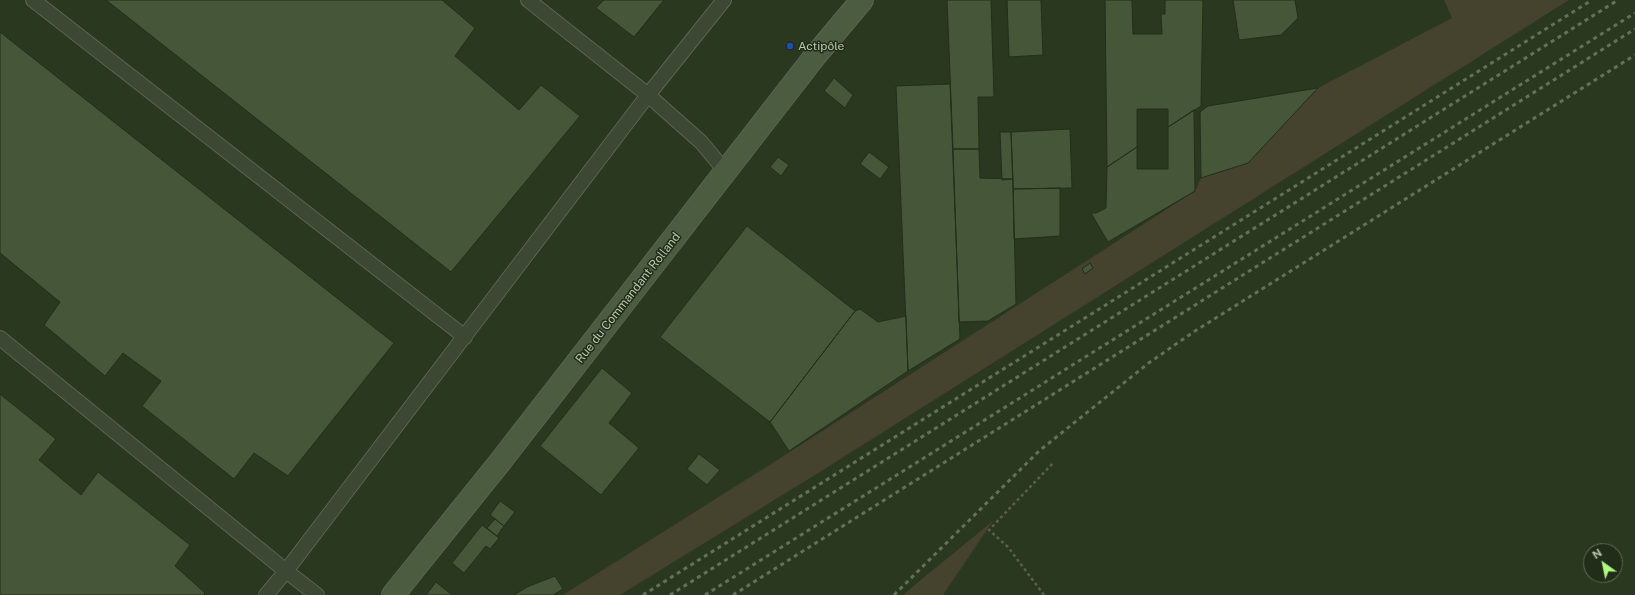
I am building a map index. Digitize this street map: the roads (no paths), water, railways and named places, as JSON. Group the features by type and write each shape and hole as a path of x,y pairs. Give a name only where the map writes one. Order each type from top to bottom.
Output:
{"street":[{"name":"Rue du Commandant Rolland","path":"393,595 500,462 816,56 862,0"}],"lane":[{"path":"33,0 465,337"},
{"path":"528,0 648,95 701,142 726,172"},
{"path":"266,595 286,572 648,95 724,0"},
{"path":"0,338 286,572 317,595"}],"railway":[{"path":"643,595 1592,0"},
{"path":"670,595 1618,0"},
{"path":"705,595 1635,13"},
{"path":"733,595 1635,29"},
{"path":"894,595 1039,451 1150,362 1195,331 1635,55"}],"place":[{"name":"Actipôle","path":"790,46"}]}
